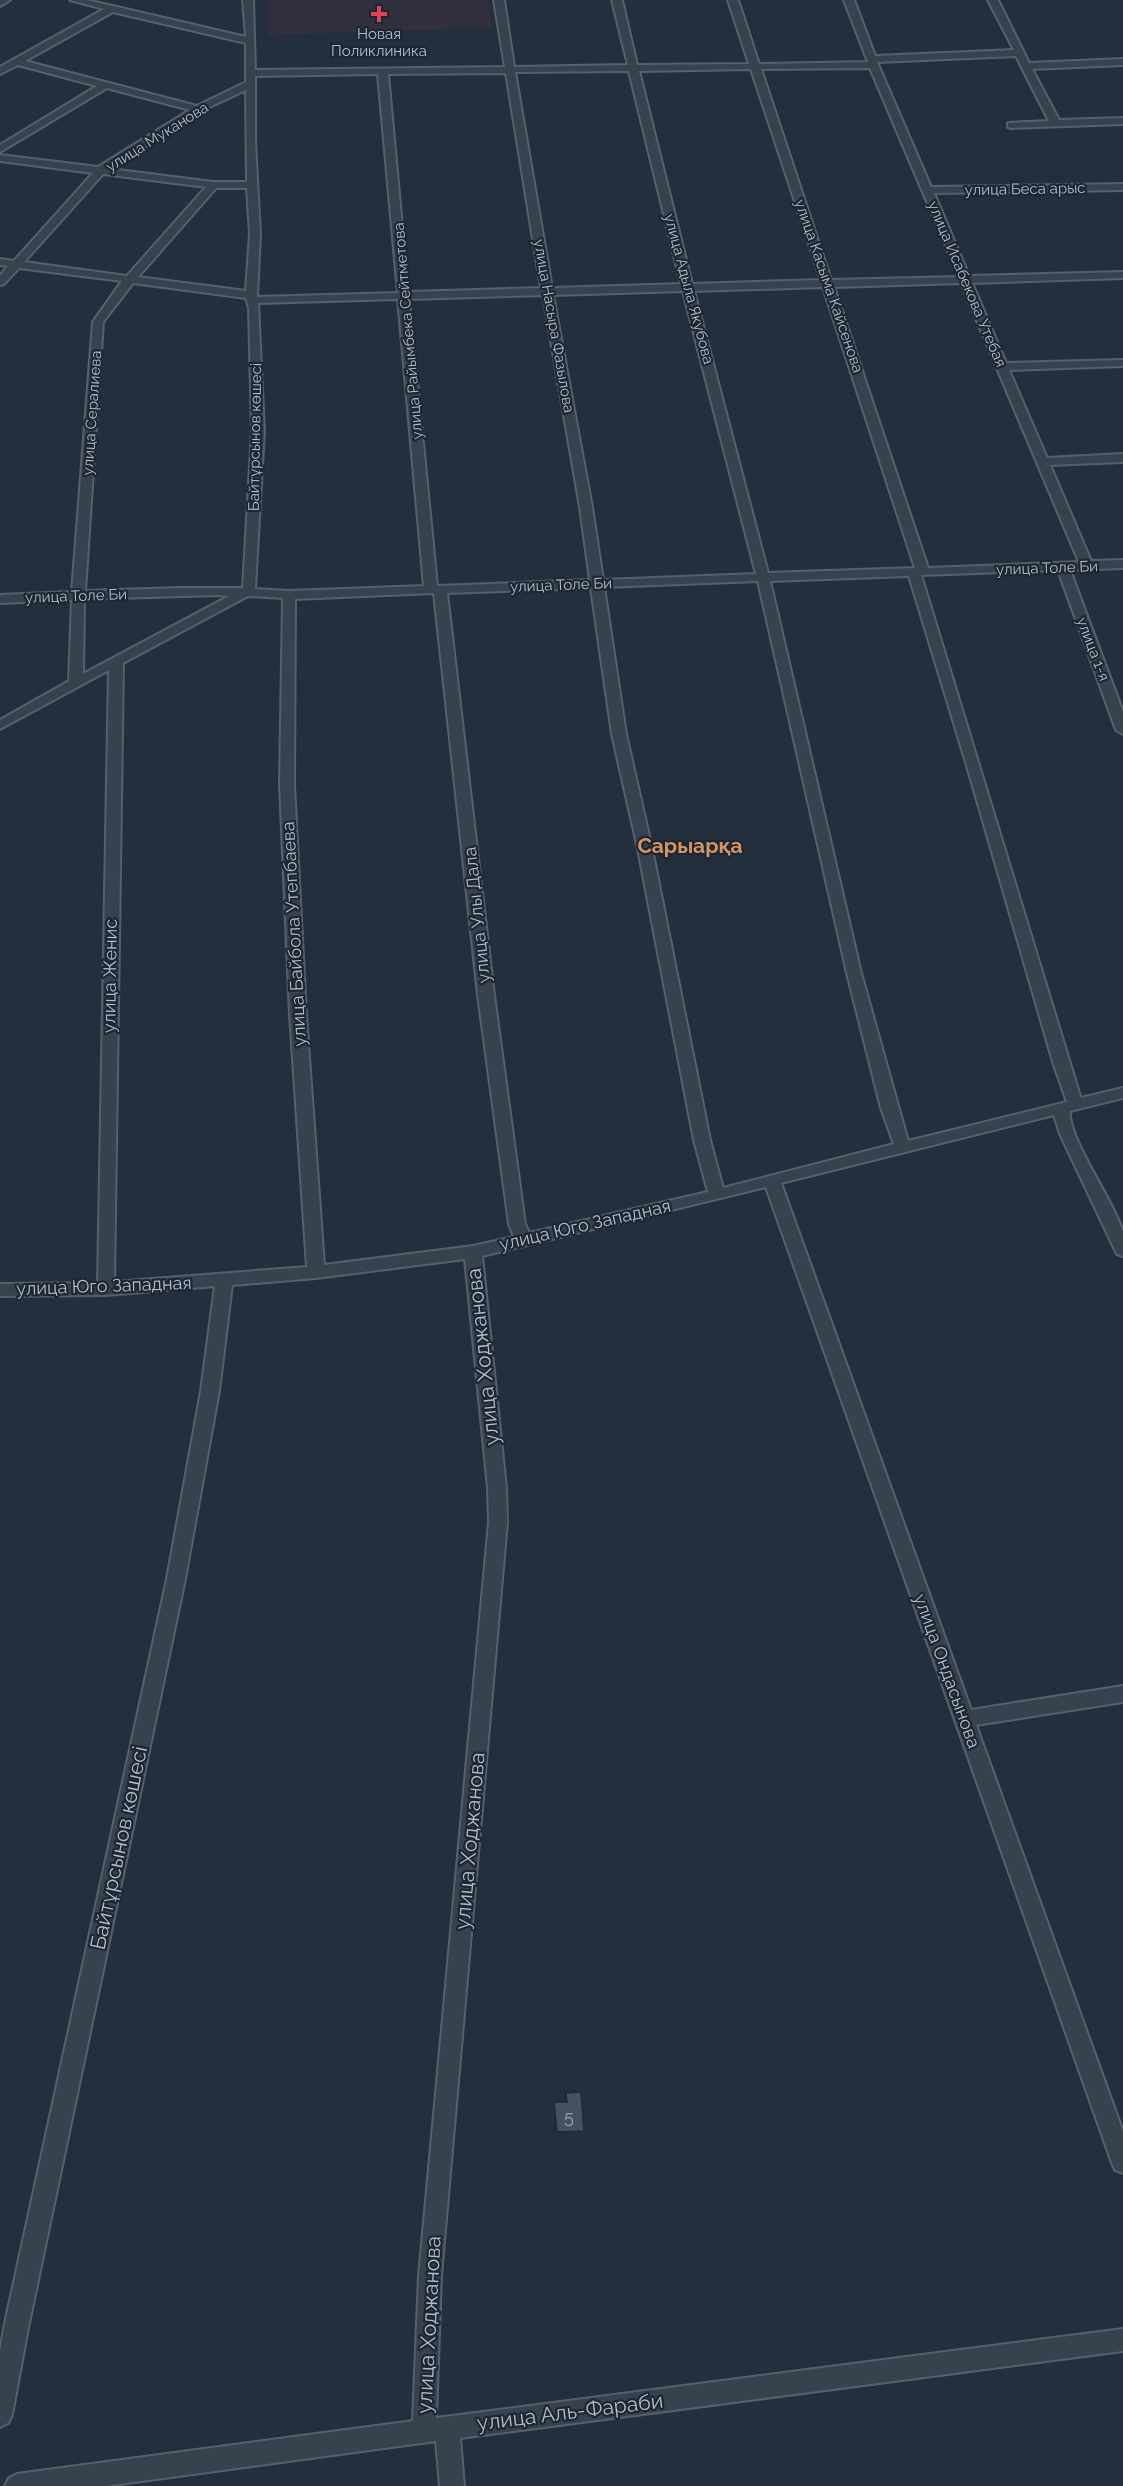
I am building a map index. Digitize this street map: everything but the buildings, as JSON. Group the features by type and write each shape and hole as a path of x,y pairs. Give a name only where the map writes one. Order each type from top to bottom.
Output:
{"street":[{"path":"0,3 5,0"},
{"path":"75,0 251,41"},
{"name":"Байтұрсынов көшесі","path":"248,0 251,41 250,142 255,234 251,297 254,308 258,431 249,591"},
{"name":"улица Насыра Фазылова","path":"499,0 598,584 619,734 645,849 702,1140 718,1195"},
{"name":"улица Адыла Якубова","path":"617,0 666,205 763,577 854,973 889,1108 899,1140 904,1148"},
{"name":"улица Касыма Кайсенова","path":"734,0 829,285 919,572 1072,1096 1070,1107 1062,1116 1068,1134 1123,1250"},
{"name":"улица Исабекова Утебая","path":"849,0 1001,367 1087,566"},
{"path":"993,0 1055,123"},
{"path":"0,71 111,9"},
{"path":"250,79 383,72 755,66 873,62 1018,53"},
{"path":"16,62 198,109"},
{"path":"1026,66 1123,62"},
{"name":"улица Райымбека Сейтметова","path":"383,72 388,146 399,231 436,590"},
{"name":"улица Муканова","path":"0,282 101,170 250,79"},
{"path":"0,149 105,85"},
{"path":"1011,125 1123,122"},
{"path":"0,158 213,185 254,186"},
{"name":"улица Сералиева","path":"76,684 78,596 98,322 115,296 213,185"},
{"name":"улица Беса арыс","path":"928,190 1123,187"},
{"path":"0,262 251,297 404,297 1123,275"},
{"path":"1001,367 1123,363"},
{"path":"1041,462 1123,458"},
{"name":"улица Толе Би","path":"0,599 249,591 289,595 1123,564"},
{"name":"улица 1-я","path":"1063,567 1123,730"},
{"name":"улица Улы Дала","path":"436,590 486,995 517,1224 523,1239"},
{"path":"0,725 249,591"},
{"name":"улица Байбола Утепбаева","path":"289,595 288,797 298,1015 316,1272"},
{"name":"улица Женис","path":"106,1288 104,1278 116,663"},
{"name":"улица Юго Западная","path":"0,1290 106,1288 224,1280 316,1272 473,1252 718,1195 1123,1093"},
{"name":"улица Ондасынова","path":"772,1180 1123,2163"},
{"name":"улица Ходжанова","path":"424,2431 430,2276 498,1522 497,1488 473,1252"},
{"name":"Байтұрсынов көшесі","path":"0,2415 19,2316 176,1579 210,1391 224,1280"},
{"path":"964,1719 1123,1694"},
{"name":"улица Аль-Фараби","path":"17,2486 1123,2340"},
{"path":"447,2428 452,2486"}],"shaded area":[{"name":"Новая Поликлиника","path":"267,0 488,0 492,28 268,35"}],"place":[{"name":"Новая Поликлиника","path":"379,14"}],"district":[{"name":"Сарыарқа","path":"690,846"}]}
